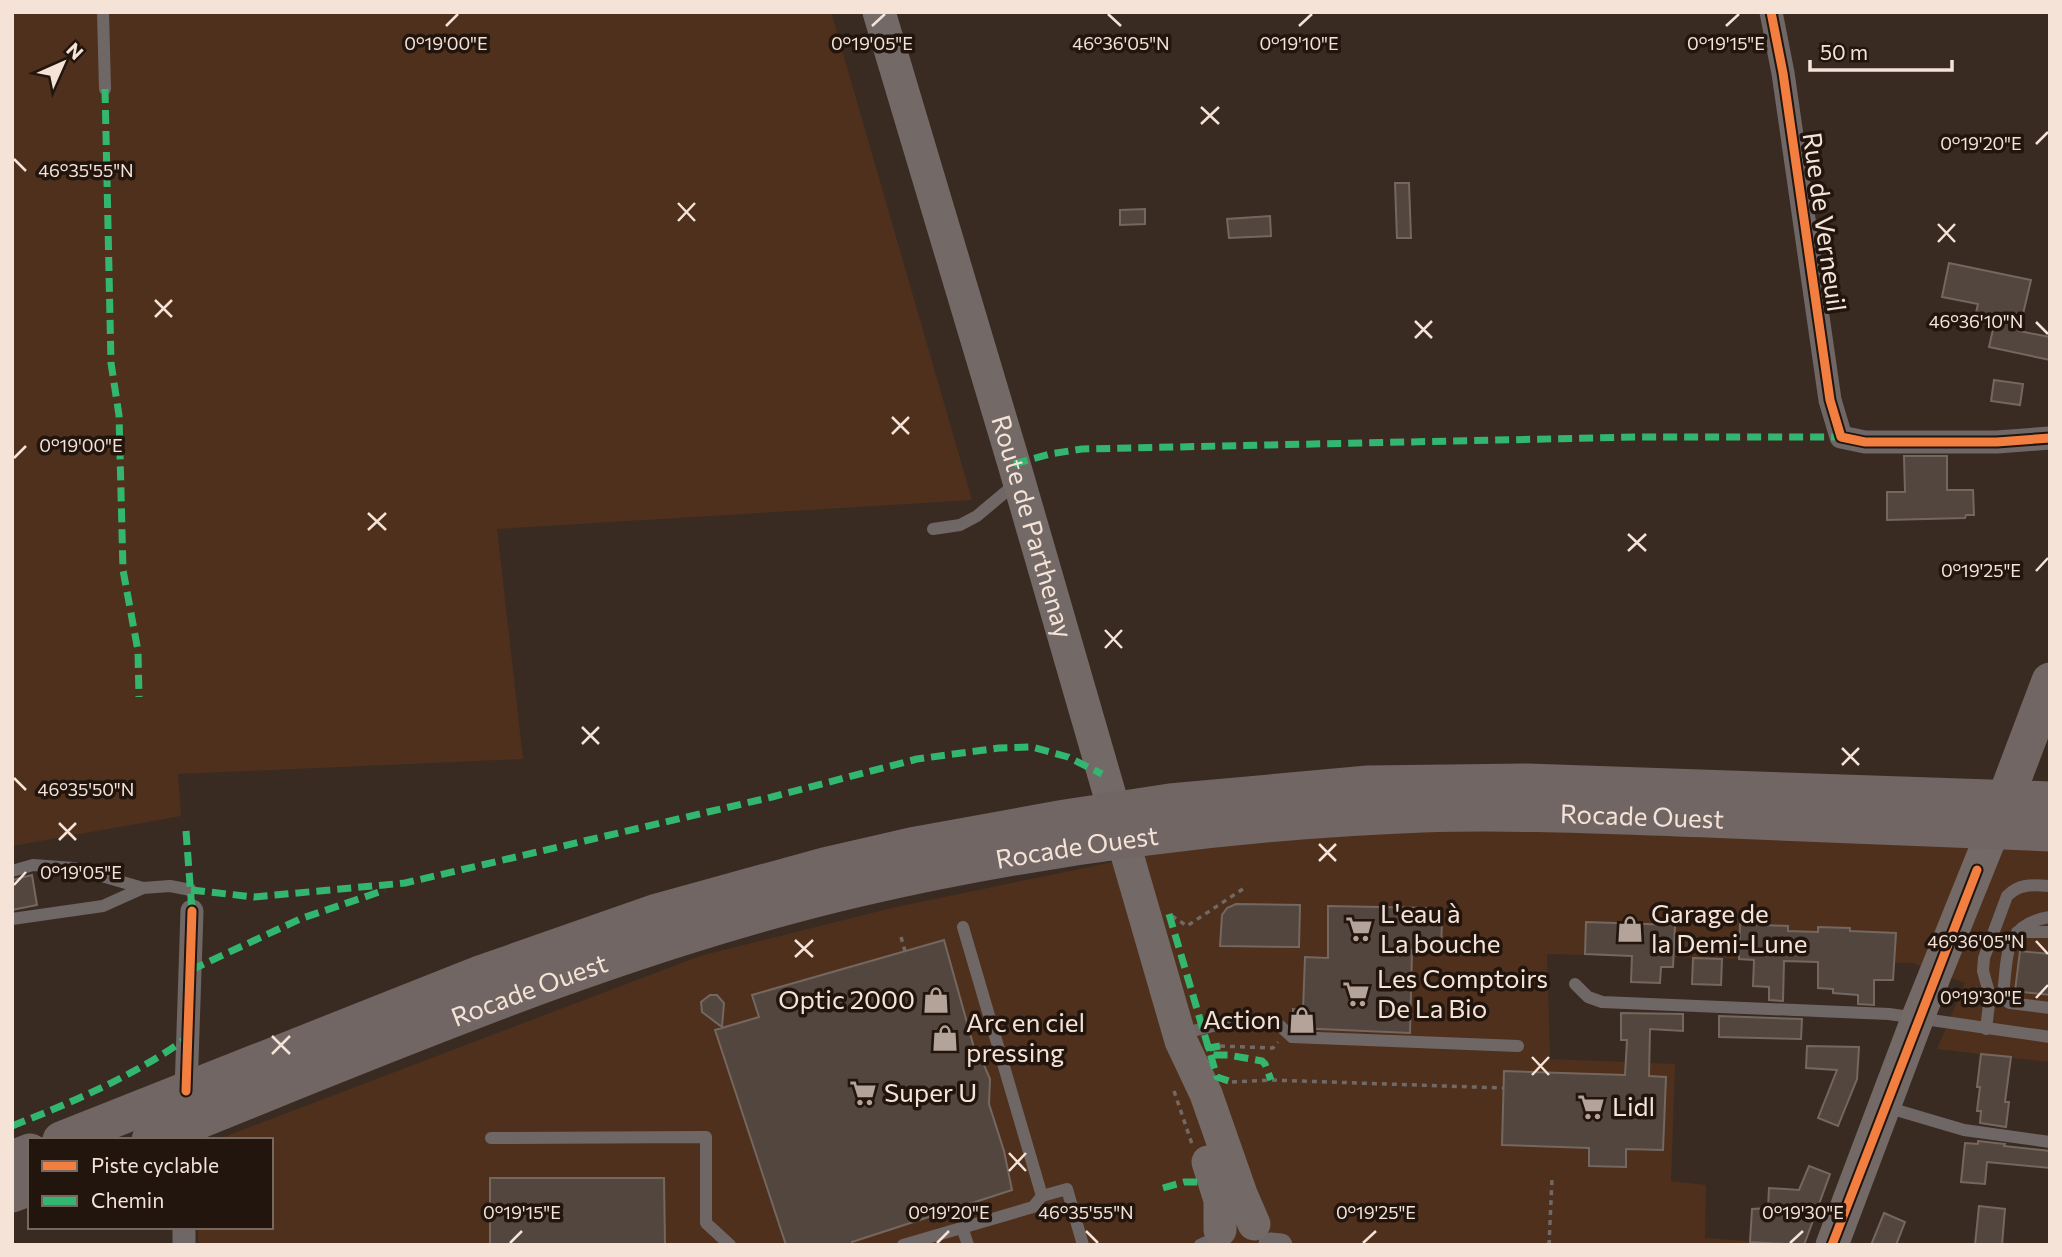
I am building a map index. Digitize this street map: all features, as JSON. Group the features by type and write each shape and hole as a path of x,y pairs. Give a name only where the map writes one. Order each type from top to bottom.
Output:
{"main road":[{"name":"Route de Parthenay","path":"879,12 1181,1038 1206,1094 1241,1194 1265,1238"},
{"path":"1832,1245 2050,681"},
{"path":"1117,825 1244,794 1368,784 1527,782 2000,815 2050,833"},
{"path":"2000,815 2050,800"},
{"name":"Rocade Ouest","path":"66,1138 504,965 689,902 900,849 1117,825"},
{"name":"Rocade Ouest","path":"155,1138 491,1004 706,929 860,888 993,861 1117,825"},
{"name":"Route de Parthenay","path":"1181,1038 1183,1081 1220,1200 1212,1240"},
{"path":"1212,1240 1237,1222 1265,1238"}],"street":[{"name":"Rue de Verneuil","path":"1771,12 1783,73 1830,400 1841,437 1865,442 1997,442 2050,438"},
{"path":"186,1091 192,901"},
{"path":"1265,1238 1281,1245"}],"lane":[{"path":"103,12 105,89"},
{"path":"933,529 960,525 977,516 1018,481"},
{"path":"12,871 33,865 74,868 143,888"},
{"path":"1986,1029 1990,996 1983,971 1984,958 2007,896 2014,889 2025,885 2050,886"},
{"path":"12,919 103,906 143,888 170,886 192,901"},
{"path":"2050,917 2030,920 2017,932 2010,945 2003,994 2005,1000 2010,1003 2050,1008"},
{"path":"963,927 1042,1196"},
{"path":"2017,932 2050,932"},
{"path":"1575,984 1588,997 1602,1002 1889,1014 2050,1037"},
{"path":"1181,1038 1230,1023"},
{"path":"1282,1028 1292,1037 1518,1046"},
{"path":"1884,1107 1965,1130 2050,1142"},
{"path":"491,1138 706,1137 706,1223 730,1245"},
{"path":"903,1245 1033,1207 1042,1196 1067,1189 1083,1245"},
{"path":"962,1227 968,1245"}],"path":[{"path":"1168,914 1186,926 1246,887"},
{"path":"901,937 905,951"},
{"path":"1220,1045 1273,1048 1282,1028"},
{"path":"1232,1082 1270,1080 1503,1088"},
{"path":"1549,1245 1552,1179"}],"shaded area":[{"path":"12,12 831,12 972,500 497,529 523,759 178,774 181,816 12,846"},
{"path":"1474,827 2050,847 2050,1062 1937,1049 1965,983 1913,963 1547,954 1550,1059 1675,1064 1671,1181 1706,1185 1705,1238 1802,1245 198,1245 198,1229 273,1229 273,1138 221,1138 700,956 892,908 1204,843"}],"building":[{"path":"1395,183 1409,183 1411,238 1397,238"},
{"path":"1145,209 1145,224 1120,225 1120,210"},
{"path":"1270,216 1271,236 1229,238 1227,219"},
{"path":"1949,263 2031,280 2019,331 2050,337 2050,360 1989,347 1994,325 1974,321 1978,304 1942,297"},
{"path":"1994,380 2023,384 2020,405 1991,401"},
{"path":"1904,456 1947,456 1947,490 1973,490 1974,515 1966,515 1965,518 1887,520 1887,492 1905,492"},
{"path":"32,875 37,905 12,910 12,880"},
{"path":"1236,904 1300,905 1299,947 1220,946 1222,915 1227,908"},
{"path":"1328,906 1431,908 1440,912 1441,951 1412,950 1410,1033 1293,1026 1293,1009 1303,1010 1305,957 1328,958"},
{"path":"1586,922 1675,925 1673,967 1661,967 1660,983 1631,982 1632,956 1585,954"},
{"path":"1740,924 1788,926 1788,931 1818,932 1818,927 1896,933 1893,980 1874,980 1874,1005 1858,1004 1858,995 1833,993 1833,989 1818,988 1818,962 1784,961 1783,1001 1769,1000 1769,987 1753,986 1754,960 1739,959"},
{"name":"Super U","path":"944,940 976,1055 990,1079 989,1104 1004,1151 1012,1190 852,1242 853,1245 786,1245 715,1030 759,1017 752,995"},
{"path":"2020,951 2050,954 2050,995 2015,991"},
{"path":"1693,958 1722,959 1721,985 1692,984"},
{"path":"710,995 717,995 724,1003 722,1027 702,1012 701,1002"},
{"name":"Lidl","path":"1621,1013 1683,1014 1683,1031 1650,1029 1649,1076 1666,1077 1663,1150 1626,1149 1626,1167 1589,1166 1589,1148 1502,1145 1504,1071 1625,1075 1627,1040 1621,1040"},
{"path":"1719,1016 1802,1019 1801,1039 1719,1037"},
{"path":"1807,1046 1859,1047 1857,1079 1838,1126 1818,1118 1837,1070 1806,1068"},
{"path":"1981,1054 2011,1057 2005,1102 2009,1102 2006,1127 1980,1123 1981,1111 1977,1111 1980,1087 1977,1087"},
{"path":"1978,1141 2050,1151 2050,1168 1987,1162 1985,1184 1961,1182 1965,1143 1978,1144"},
{"path":"1809,1166 1830,1174 1804,1245 1750,1242 1752,1209 1768,1208 1769,1188 1799,1190"},
{"path":"490,1178 664,1178 665,1245 490,1245"},
{"path":"1979,1206 2005,1209 2002,1245 1975,1245"},
{"path":"1884,1213 1905,1222 1896,1245 1871,1245"}],"marked path":[{"path":"105,89 111,363 119,415 123,570 138,651 139,697"},
{"path":"1014,464 1082,449 1638,437 1841,437"},
{"path":"191,890 254,897 405,883 772,797 917,759 999,748 1032,747 1068,757 1102,774"},
{"path":"186,831 192,911"},
{"path":"191,970 300,919 385,890"},
{"path":"1169,914 1217,1077 1232,1082"},
{"path":"12,1126 103,1087 147,1064 188,1037"},
{"path":"1220,1046 1209,1048 1211,1055 1262,1061 1271,1080"},
{"path":"1163,1188 1184,1182 1204,1182"}],"cycle path":[{"path":"1771,12 1783,73 1830,400 1841,437 1865,442 1997,442 2050,438"},
{"path":"1832,1245 1977,870"},
{"path":"186,1091 192,911"}],"place":[{"name":"L'eau à La bouche","path":"1359,929"},
{"name":"Garage de la Demi-Lune","path":"1630,929"},
{"name":"Les Comptoirs De La Bio","path":"1356,994"},
{"name":"Optic 2000","path":"936,1000"},
{"name":"Action","path":"1302,1020"},
{"name":"Arc en ciel pressing","path":"945,1038"},
{"name":"Super U","path":"863,1093"},
{"name":"Lidl","path":"1591,1107"}]}
